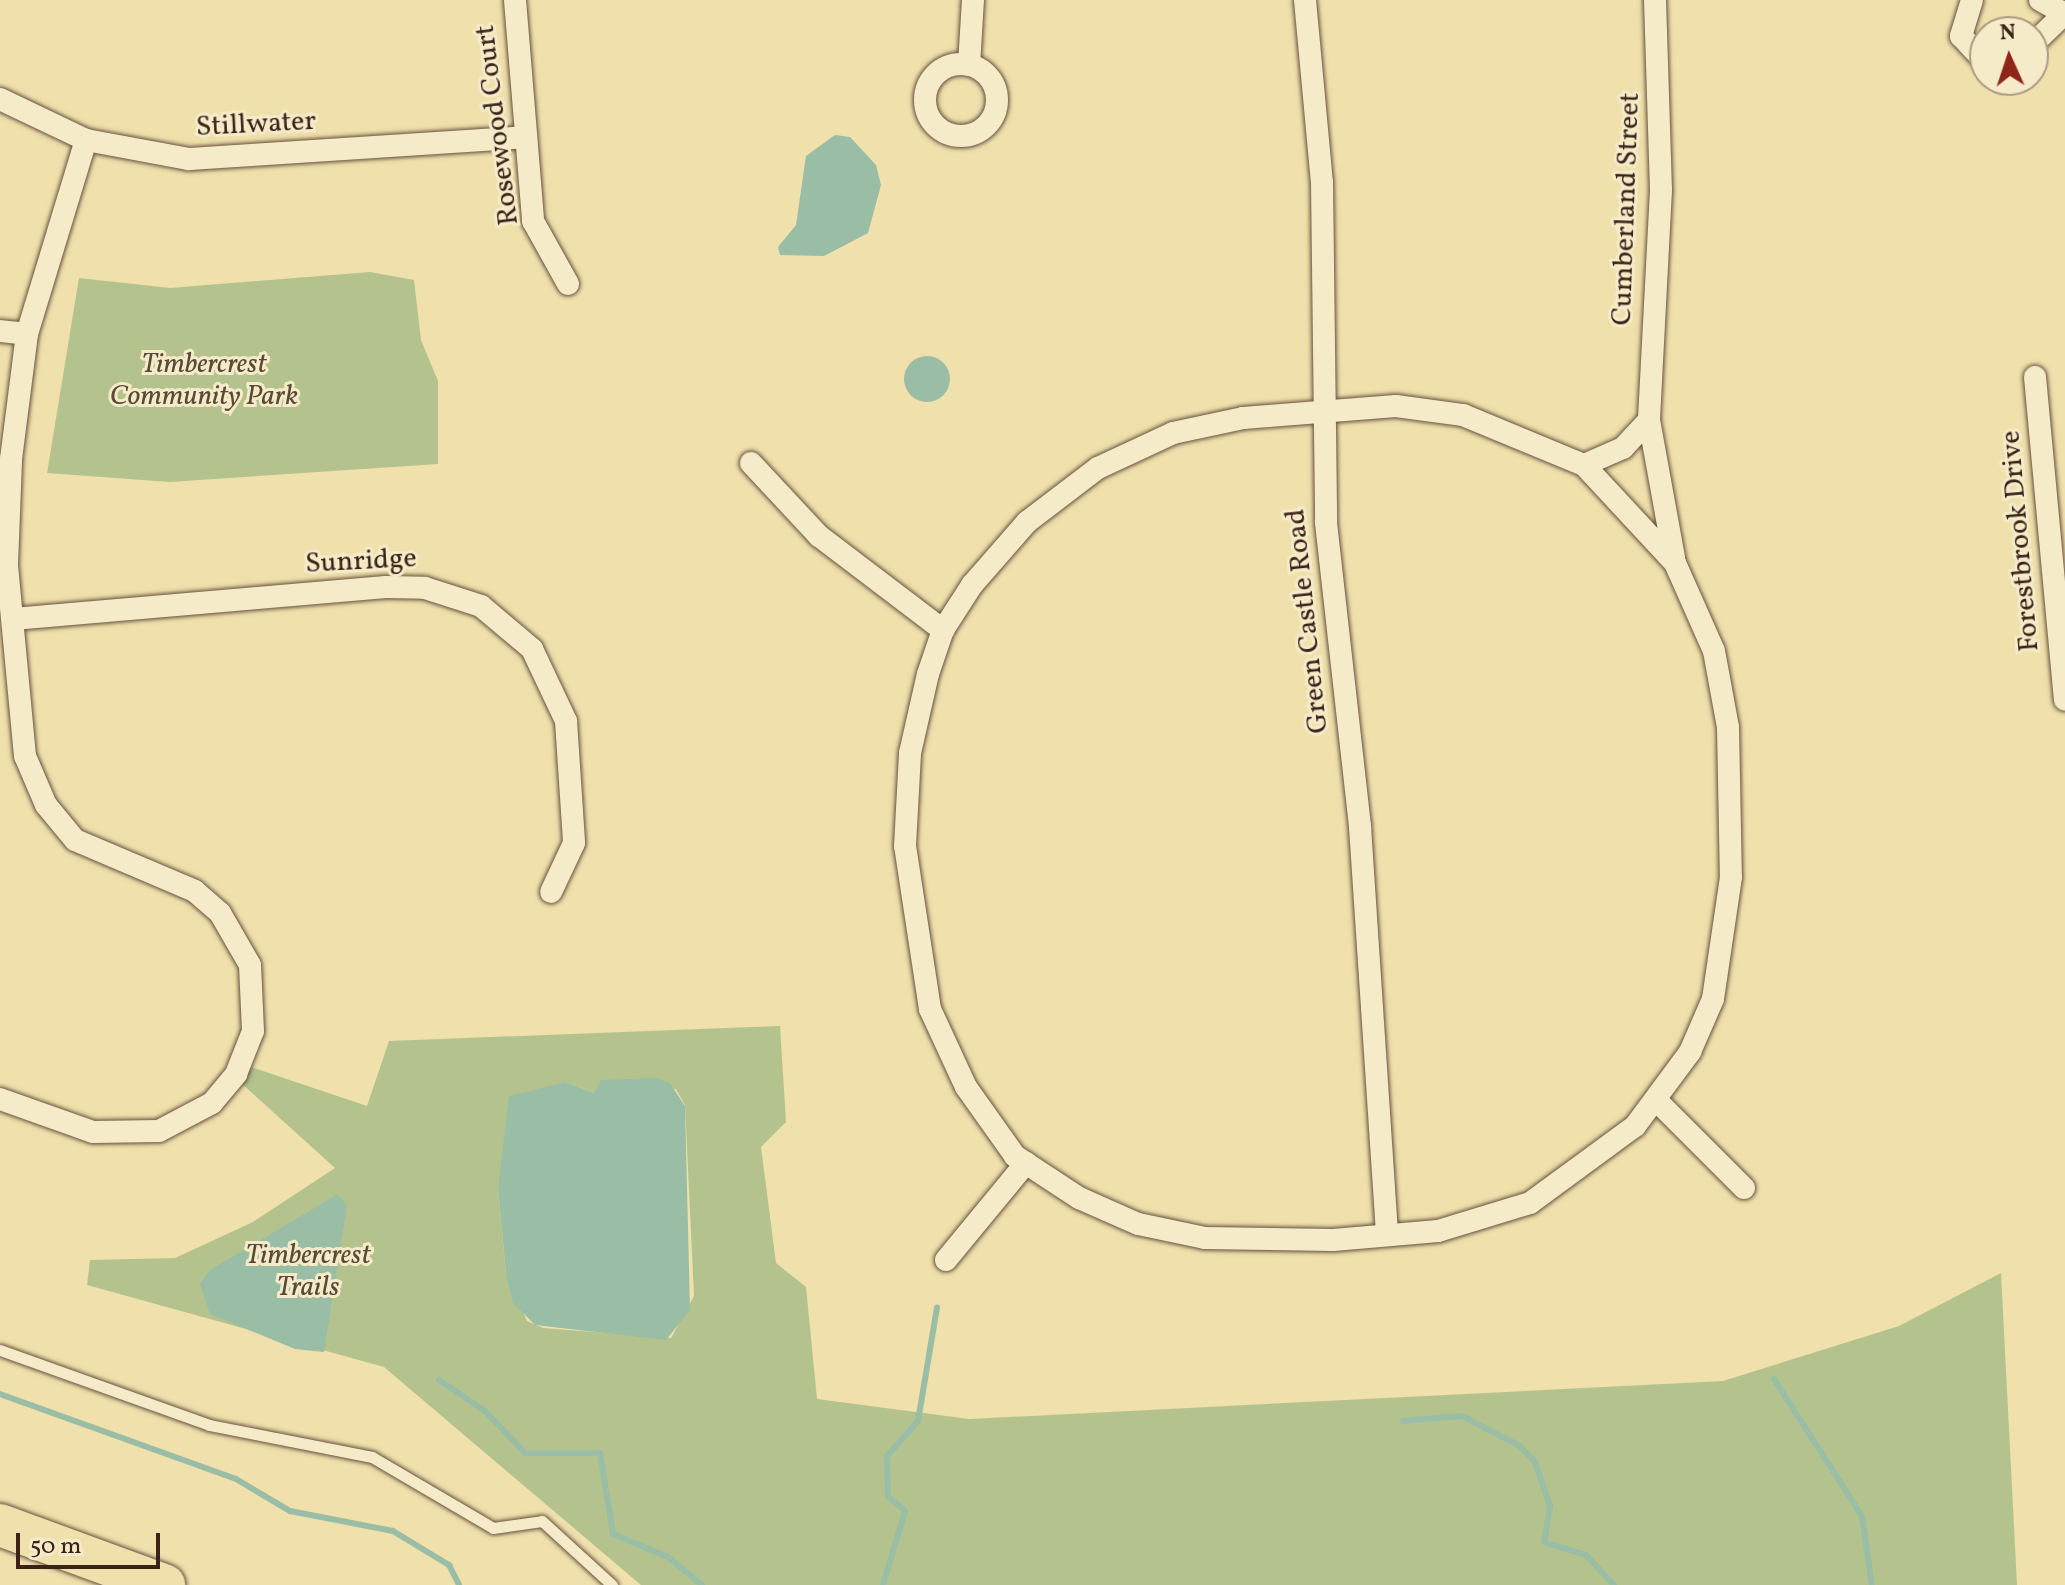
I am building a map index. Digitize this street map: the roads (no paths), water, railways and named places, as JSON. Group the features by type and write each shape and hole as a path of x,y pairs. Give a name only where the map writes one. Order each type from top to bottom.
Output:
{"highway":[{"path":"0,1525 164,1585"}],"street":[{"name":"Rosewood Court","path":"515,0 533,221 568,284"},
{"path":"969,65 976,42 973,0"},
{"name":"Green Castle Road","path":"1305,0 1320,124 1326,523 1361,837 1387,1235"},
{"name":"Cumberland Street","path":"1655,0 1661,190 1649,420 1675,563"},
{"path":"1969,45 1961,36 1972,0"},
{"path":"2040,0 2065,14 2049,29"},
{"name":"Stillwater","path":"0,99 86,140 189,159 525,137"},
{"path":"0,1099 113,1135 178,1124 212,1103 236,1074 253,1031 255,996 245,951 208,901 88,848 46,805 25,756 13,619 11,459 27,334 86,140"},
{"path":"0,331 27,334"},
{"name":"Forestbrook Drive","path":"2035,377 2065,700"},
{"path":"1396,406 1463,415 1584,465 1675,563 1714,651 1733,822 1726,949 1713,999 1657,1101 1591,1163 1530,1203 1438,1231 1387,1235 1177,1234 1079,1198 1026,1163 966,1087 930,1009 914,934 905,846 910,753 943,630 1027,522 1098,468 1173,433 1324,410 1396,406"},
{"path":"1584,465 1623,448 1649,420"},
{"path":"751,463 819,536 943,630"},
{"name":"Sunridge","path":"13,619 386,587 425,588 481,606 532,649 566,721 574,843 551,892"},
{"path":"1657,1101 1744,1188"},
{"path":"946,1260 1026,1163"}],"lane":[{"path":"0,1350 209,1425 281,1433 372,1457 493,1528 542,1521 612,1585"}],"waterway":[{"path":"883,1585 905,1511 888,1496 887,1456 918,1421 937,1308"},
{"path":"1774,1379 1862,1516 1872,1585"},
{"path":"439,1380 485,1411 525,1453 600,1453 613,1534 668,1557 702,1585"},
{"path":"0,1394 236,1479 290,1511 393,1531 449,1565 459,1585"},
{"path":"1403,1421 1462,1416 1520,1446 1535,1462 1550,1506 1544,1542 1586,1555 1614,1585"}],"park label":[{"name":"Timbercrest Community Park","path":"204,381"},
{"name":"Timbercrest Trails","path":"308,1272"}]}
